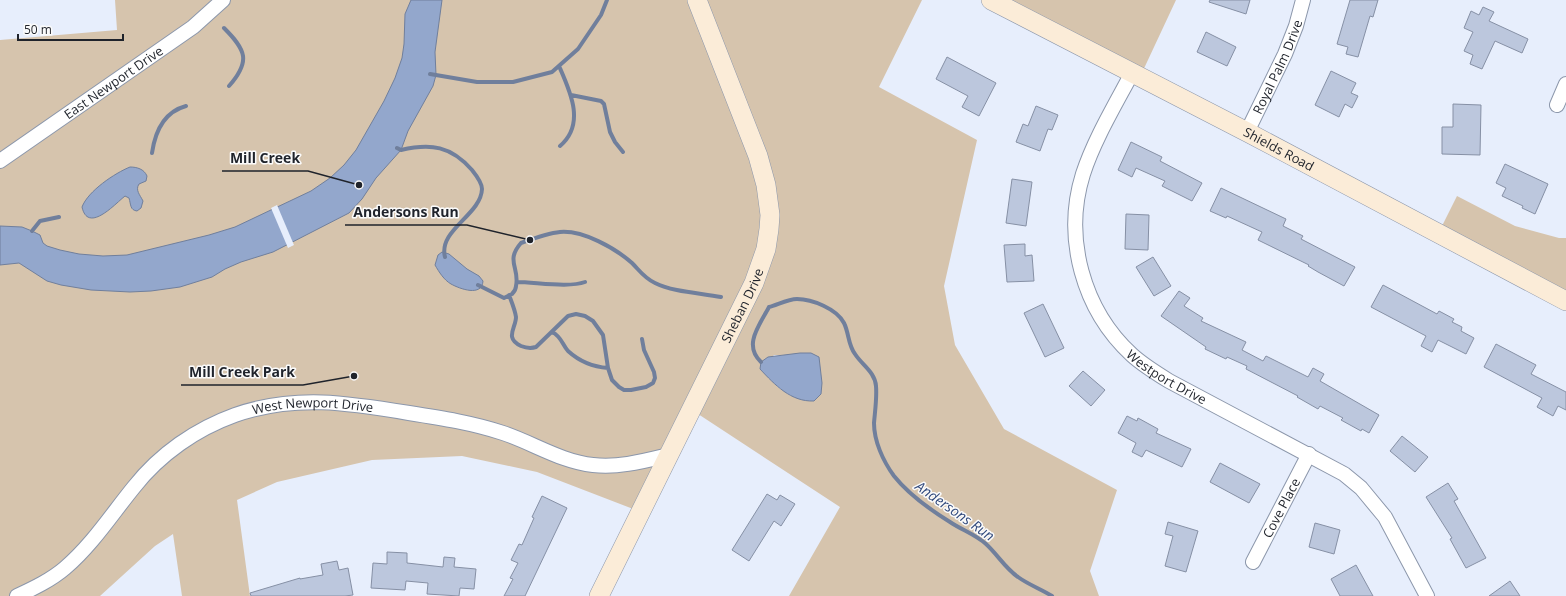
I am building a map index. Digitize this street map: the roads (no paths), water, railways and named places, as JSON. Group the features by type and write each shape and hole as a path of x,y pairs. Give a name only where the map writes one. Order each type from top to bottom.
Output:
{"main road":[{"name":"Sheban Drive","path":"599,596 754,283 766,249 769,228 768,197 758,156 697,0"},
{"name":"Shields Road","path":"991,0 1247,132 1566,301"}],"street":[{"name":"East Newport Drive","path":"0,161 194,27 223,0"},
{"name":"Royal Palm Drive","path":"1247,132 1285,54 1296,26 1303,0"},
{"name":"Westport Drive","path":"1132,73 1091,153 1083,174 1078,194 1075,224 1077,249 1082,275 1101,318 1117,339 1148,368 1169,381 1309,454 1344,474 1361,488 1375,503 1393,530 1427,596"},
{"path":"1557,105 1566,84"},
{"name":"West Newport Drive","path":"18,596 45,583 65,568 88,546 140,480 158,461 181,442 233,415 272,405 325,401 380,408 461,422 487,428 551,453 590,465 608,466 632,463 670,455"},
{"name":"Cove Place","path":"1253,562 1309,454"}],"water":[{"path":"411,0 442,0 435,52 436,75 433,86 408,131 401,150 376,178 362,199 349,213 273,252 241,262 212,277 180,287 130,292 91,290 47,281 19,263 0,265 0,226 22,227 32,231 40,235 43,243 47,246 60,250 79,254 103,256 127,255 209,235 235,227 311,191 330,178 344,165 356,150 384,101 395,78 402,58 405,14"},
{"path":"130,167 140,169 147,176 146,181 138,186 138,192 143,201 141,208 137,211 133,210 129,198 125,196 102,215 90,218 85,215 82,207 90,195 110,178"},
{"path":"442,252 449,254 467,269 479,276 483,281 482,286 479,289 470,290 455,286 446,280 435,265 438,255"},
{"path":"811,353 819,357 822,383 821,394 814,401 806,401 791,396 760,369 761,362 768,357"}],"waterway":[{"path":"430,74 477,82 513,82 552,72 578,49 601,15 607,0"},
{"path":"224,28 237,43 243,56 241,69 229,86"},
{"path":"559,66 571,96 574,118 568,137 560,146"},
{"path":"571,95 601,101 604,104 610,132 615,142 623,152"},
{"path":"152,153 158,130 166,118 178,109 186,106"},
{"name":"Andersons Run","path":"397,148 401,150 431,147 448,151 464,162 472,170 480,182 482,187 480,198 475,207 453,230 445,247 445,257"},
{"path":"32,231 40,221 59,217"},
{"name":"Andersons Run","path":"478,285 504,298 512,294 516,288 517,280 513,260 516,249 521,243 551,234 569,232 588,237 608,246 625,257 645,277 662,286 721,297"},
{"path":"517,282 561,285 585,282"},
{"path":"509,295 516,317 512,336 513,340 521,346 530,348 536,347 568,316 576,314 585,316 593,321 603,335 608,368 612,380 624,390 646,387 653,383 655,378 654,372 644,350 642,339"},
{"name":"Andersons Run","path":"761,362 753,349 754,335 769,307 790,300 803,299 817,303 836,313 844,323 853,350 871,373 875,381 876,395 874,430 877,444 886,464 894,476 906,489 927,507 982,541 1009,570 1018,577 1052,596"},
{"path":"552,332 559,338 568,351 577,358 592,365 608,368"}],"place":[{"name":"Mill Creek","path":"359,185"},
{"name":"Andersons Run","path":"530,240"},
{"name":"Mill Creek Park","path":"354,376"}]}
